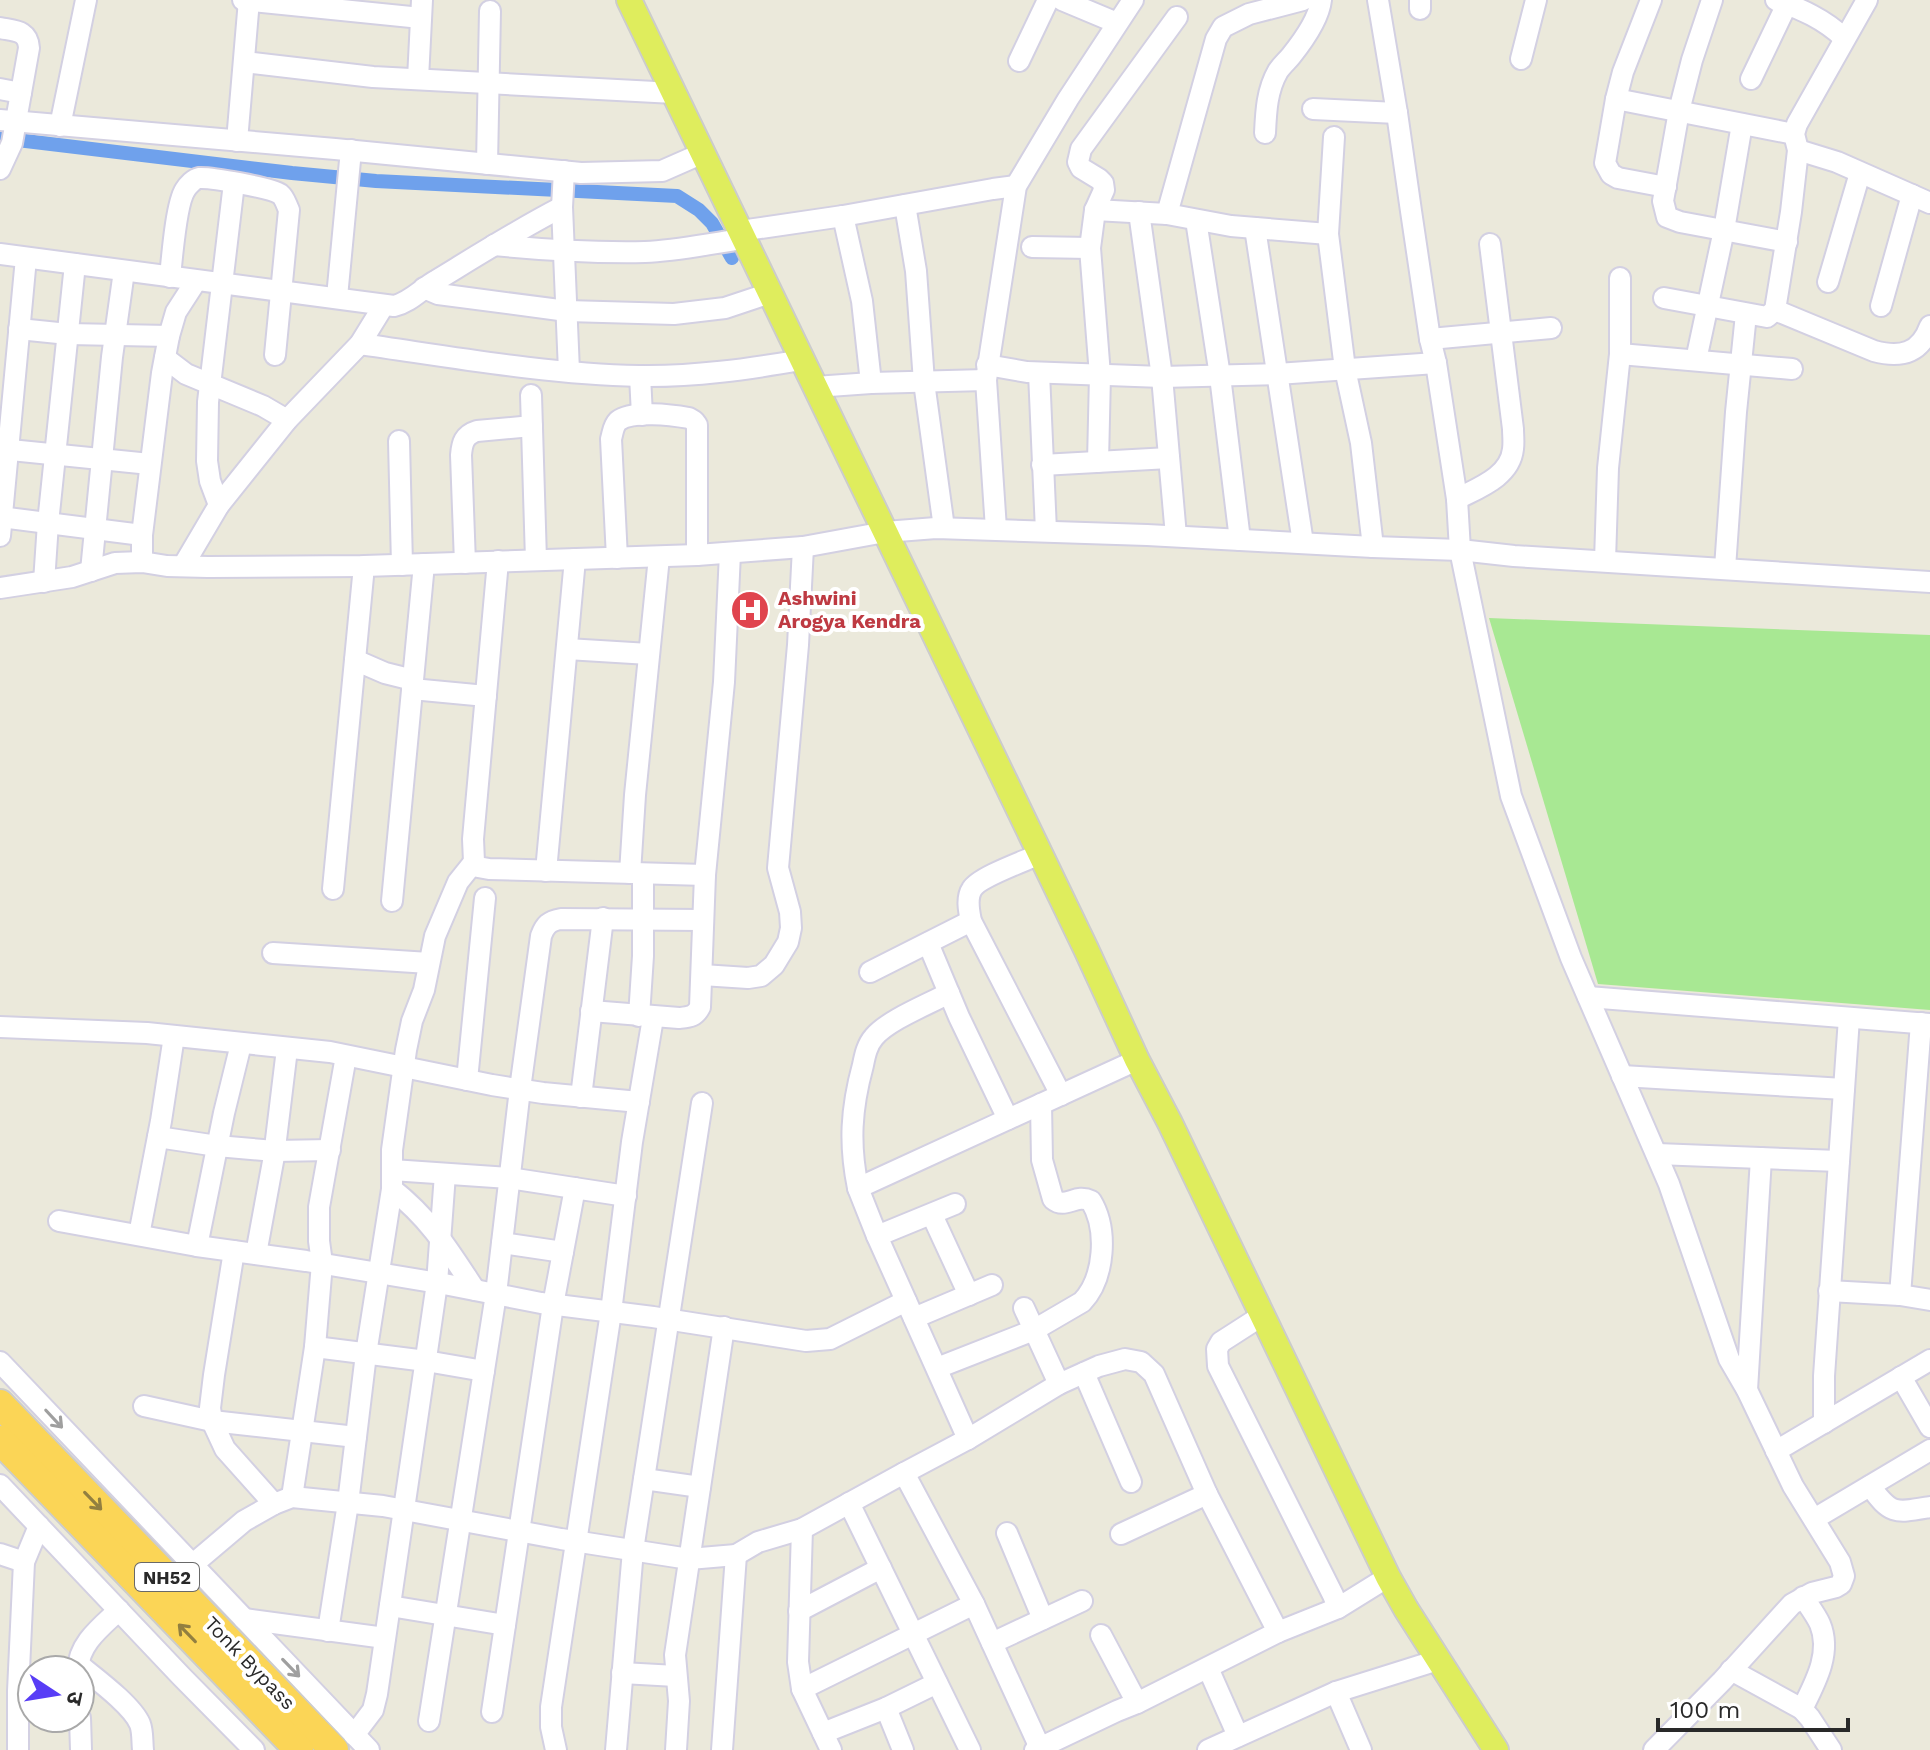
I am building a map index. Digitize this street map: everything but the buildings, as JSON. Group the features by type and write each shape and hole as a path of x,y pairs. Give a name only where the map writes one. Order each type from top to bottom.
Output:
{"highway":[{"name":"Tonk Bypass","path":"0,1404 344,1742"},
{"name":"NH52","path":"0,1440 299,1750"}],"main road":[{"path":"629,0 703,153 729,239 770,293 1388,1577 1496,1750"}],"street":[{"path":"60,126 86,0"},
{"path":"237,141 247,0 422,9 418,79"},
{"path":"1019,61 1048,0"},
{"path":"1064,0 1117,23"},
{"path":"996,529 987,372 1016,186 1133,0"},
{"path":"1167,214 1216,39 1223,27 1249,14 1303,0"},
{"path":"1265,133 1267,97 1273,82 1318,14 1321,0"},
{"path":"1378,0 1457,499 1460,550 1511,796 1571,958 1669,1184 1729,1359 1793,1486 1840,1562 1844,1576 1836,1587 1812,1593 1792,1604 1654,1750"},
{"path":"1521,59 1536,0"},
{"path":"1651,0 1623,72 1606,152 1607,169 1618,178 1666,187"},
{"path":"1712,0 1679,111 1663,201 1667,217 1787,242"},
{"path":"1664,298 1767,317 1775,310 1787,242 1797,124 1867,0"},
{"path":"1751,79 1780,1 1807,12 1844,38"},
{"path":"487,164 490,11"},
{"path":"1098,462 1100,375 1090,248 1095,210 1104,190 1103,183 1081,168 1078,162 1081,149 1177,17"},
{"path":"0,28 19,32 29,39 21,93 0,169"},
{"path":"244,62 373,77 674,93"},
{"path":"0,89 21,93"},
{"path":"1616,99 1742,124 1796,142 1921,199 1881,306"},
{"path":"1313,109 1397,113"},
{"path":"1696,360 1724,230 1742,124"},
{"path":"11,128 60,126 237,141 349,169 487,164 563,188"},
{"path":"1334,137 1328,234 1345,369 1361,443 1373,547"},
{"path":"0,254 394,306 404,303 494,245 563,188 609,173 662,171 703,153"},
{"path":"337,297 349,169"},
{"path":"1828,282 1860,173"},
{"path":"170,277 180,204 185,190 198,179 264,188 278,193 289,210 275,355"},
{"path":"219,505 207,461 210,385 234,183"},
{"path":"494,245 564,251 646,252 1016,186"},
{"path":"563,188 569,371"},
{"path":"905,205 916,271 924,382 944,528"},
{"path":"1095,210 1167,214 1231,226 1328,234"},
{"path":"1139,212 1162,377 1176,536"},
{"path":"843,216 862,301 871,383"},
{"path":"1196,220 1220,376 1240,540"},
{"path":"1255,228 1303,543"},
{"path":"1457,499 1489,483 1504,470 1513,451 1513,429 1490,244"},
{"path":"1032,247 1090,248"},
{"path":"26,258 4,450 0,524 48,523 142,535"},
{"path":"44,582 75,264"},
{"path":"91,571 124,271"},
{"path":"1605,561 1608,468 1620,354 1620,278"},
{"path":"142,562 150,464 169,336 176,312 196,281"},
{"path":"424,288 456,297 567,311 674,314 734,305 770,293"},
{"path":"183,566 219,505 287,420 360,344 384,305"},
{"path":"1775,310 1890,355 1923,349 1930,326"},
{"path":"1725,568 1746,314"},
{"path":"1430,339 1551,328"},
{"path":"19,329 68,334 169,336"},
{"path":"360,344 569,371 640,376 711,373 802,360"},
{"path":"1620,354 1792,369"},
{"path":"165,358 186,374 263,406 287,420"},
{"path":"815,387 924,382 987,372 1220,376 1436,363"},
{"path":"1039,373 1046,531"},
{"path":"640,376 642,415"},
{"path":"531,395 536,560"},
{"path":"617,558 611,439 618,421 642,415 689,418 697,425 697,555"},
{"path":"465,563 461,455 464,439 469,433 477,431 532,426"},
{"path":"399,441 402,565"},
{"path":"4,450 150,464"},
{"path":"1042,465 1169,458"},
{"path":"0,588 72,577 115,563 364,566 659,557 803,547 885,532 944,528 1460,550 1930,582"},
{"path":"702,975 761,976 774,965 788,942 790,912 778,868 778,855 798,645 803,547"},
{"path":"591,1011 679,1018 692,1017 697,1013 701,999 705,875 724,682 730,553"},
{"path":"556,1750 551,1707 611,1312 639,1102 646,1017 635,795 659,557"},
{"path":"546,871 575,559"},
{"path":"498,561 473,839 474,862 478,867 489,869 705,875"},
{"path":"392,901 424,564"},
{"path":"333,889 364,566"},
{"path":"567,649 649,654"},
{"path":"355,660 413,685 486,696"},
{"path":"1040,854 972,888 969,897 971,921 1061,1095"},
{"path":"328,1631 380,1273 403,1067 435,936 458,882 474,862"},
{"path":"467,1080 485,898"},
{"path":"581,1097 603,918"},
{"path":"429,1721 496,1294 520,1089 544,927 550,921 561,919 703,920"},
{"path":"870,972 971,921"},
{"path":"928,943 1008,1119"},
{"path":"273,953 429,963"},
{"path":"949,993 893,1023 868,1045 854,1098 852,1138 858,1188 968,1439"},
{"path":"1588,997 1926,1024 1900,1295"},
{"path":"1824,1423 1829,1291 1849,1018"},
{"path":"0,1027 147,1033 330,1052 520,1089 639,1102"},
{"path":"139,1235 174,1036"},
{"path":"197,1246 241,1044"},
{"path":"256,1254 275,1151 287,1049"},
{"path":"283,1500 302,1432 315,1347 322,1263 319,1207 346,1056"},
{"path":"858,1188 1137,1060"},
{"path":"1622,1076 1844,1089"},
{"path":"616,1750 633,1550 702,1103"},
{"path":"937,1368 1034,1330 1088,1296 1102,1254 1100,1226 1091,1201 1081,1197 1056,1202 1050,1192 1042,1160 1041,1104"},
{"path":"158,1137 275,1151 330,1150"},
{"path":"1657,1154 1839,1161"},
{"path":"1747,1390 1761,1158"},
{"path":"392,1180 445,1174 509,1178 626,1196"},
{"path":"344,1742 373,1710 437,1283 445,1174"},
{"path":"392,1180 441,1238 475,1290"},
{"path":"492,1712 553,1305 575,1188"},
{"path":"877,1236 955,1204"},
{"path":"932,1215 969,1295"},
{"path":"59,1221 197,1246 322,1263 553,1305 798,1339 830,1339 910,1309 969,1295 992,1285"},
{"path":"502,1243 563,1252"},
{"path":"234,1251 214,1375 210,1408 212,1421 225,1449 283,1500"},
{"path":"1829,1291 1930,1300"},
{"path":"1024,1308 1059,1384"},
{"path":"1263,1315 1221,1342 1217,1349 1218,1366 1338,1608"},
{"path":"676,1750 679,1701 675,1655 724,1327"},
{"path":"315,1347 484,1371"},
{"path":"192,1565 244,1521 283,1500 404,1510 689,1559 736,1555 765,1540 802,1529 968,1439 1059,1384 1099,1366 1125,1359 1141,1362 1154,1374 1207,1494 1278,1632"},
{"path":"1776,1451 1930,1360"},
{"path":"0,1362 244,1619 344,1742 369,1750"},
{"path":"1084,1373 1131,1482"},
{"path":"1901,1377 1930,1427"},
{"path":"144,1406 212,1421 356,1437"},
{"path":"1814,1519 1930,1450"},
{"path":"904,1473 974,1604 1038,1749 1278,1632 1338,1608 1388,1577"},
{"path":"644,1479 700,1487"},
{"path":"0,1485 254,1750"},
{"path":"1870,1486 1890,1509 1930,1507"},
{"path":"1121,1534 1207,1494"},
{"path":"849,1503 970,1750"},
{"path":"18,1750 24,1562 39,1526"},
{"path":"802,1529 798,1662 802,1689 827,1741 937,1683"},
{"path":"1007,1533 1043,1619"},
{"path":"0,1554 24,1562"},
{"path":"722,1750 736,1555"},
{"path":"799,1611 881,1568"},
{"path":"1802,1709 1824,1658 1820,1624 1803,1597"},
{"path":"992,1643 1082,1601"},
{"path":"802,1689 974,1604"},
{"path":"390,1606 505,1625"},
{"path":"81,1654 95,1633 119,1610"},
{"path":"244,1619 385,1638"},
{"path":"1101,1635 1137,1703"},
{"path":"1208,1750 1336,1692 1438,1660"},
{"path":"1208,1668 1238,1736"},
{"path":"1731,1670 1802,1709 1831,1750"},
{"path":"622,1673 676,1676"},
{"path":"96,1681 135,1716 142,1730 143,1750"},
{"path":"1336,1692 1361,1750"},
{"path":"886,1708 903,1750"}],"green space":[{"path":"1489,618 1930,635 1930,1010 1598,984"}],"waterway":[{"path":"0,138 376,181 677,196 712,223 732,258"}],"place":[{"name":"Ashwini Arogya Kendra","path":"750,610"}]}
